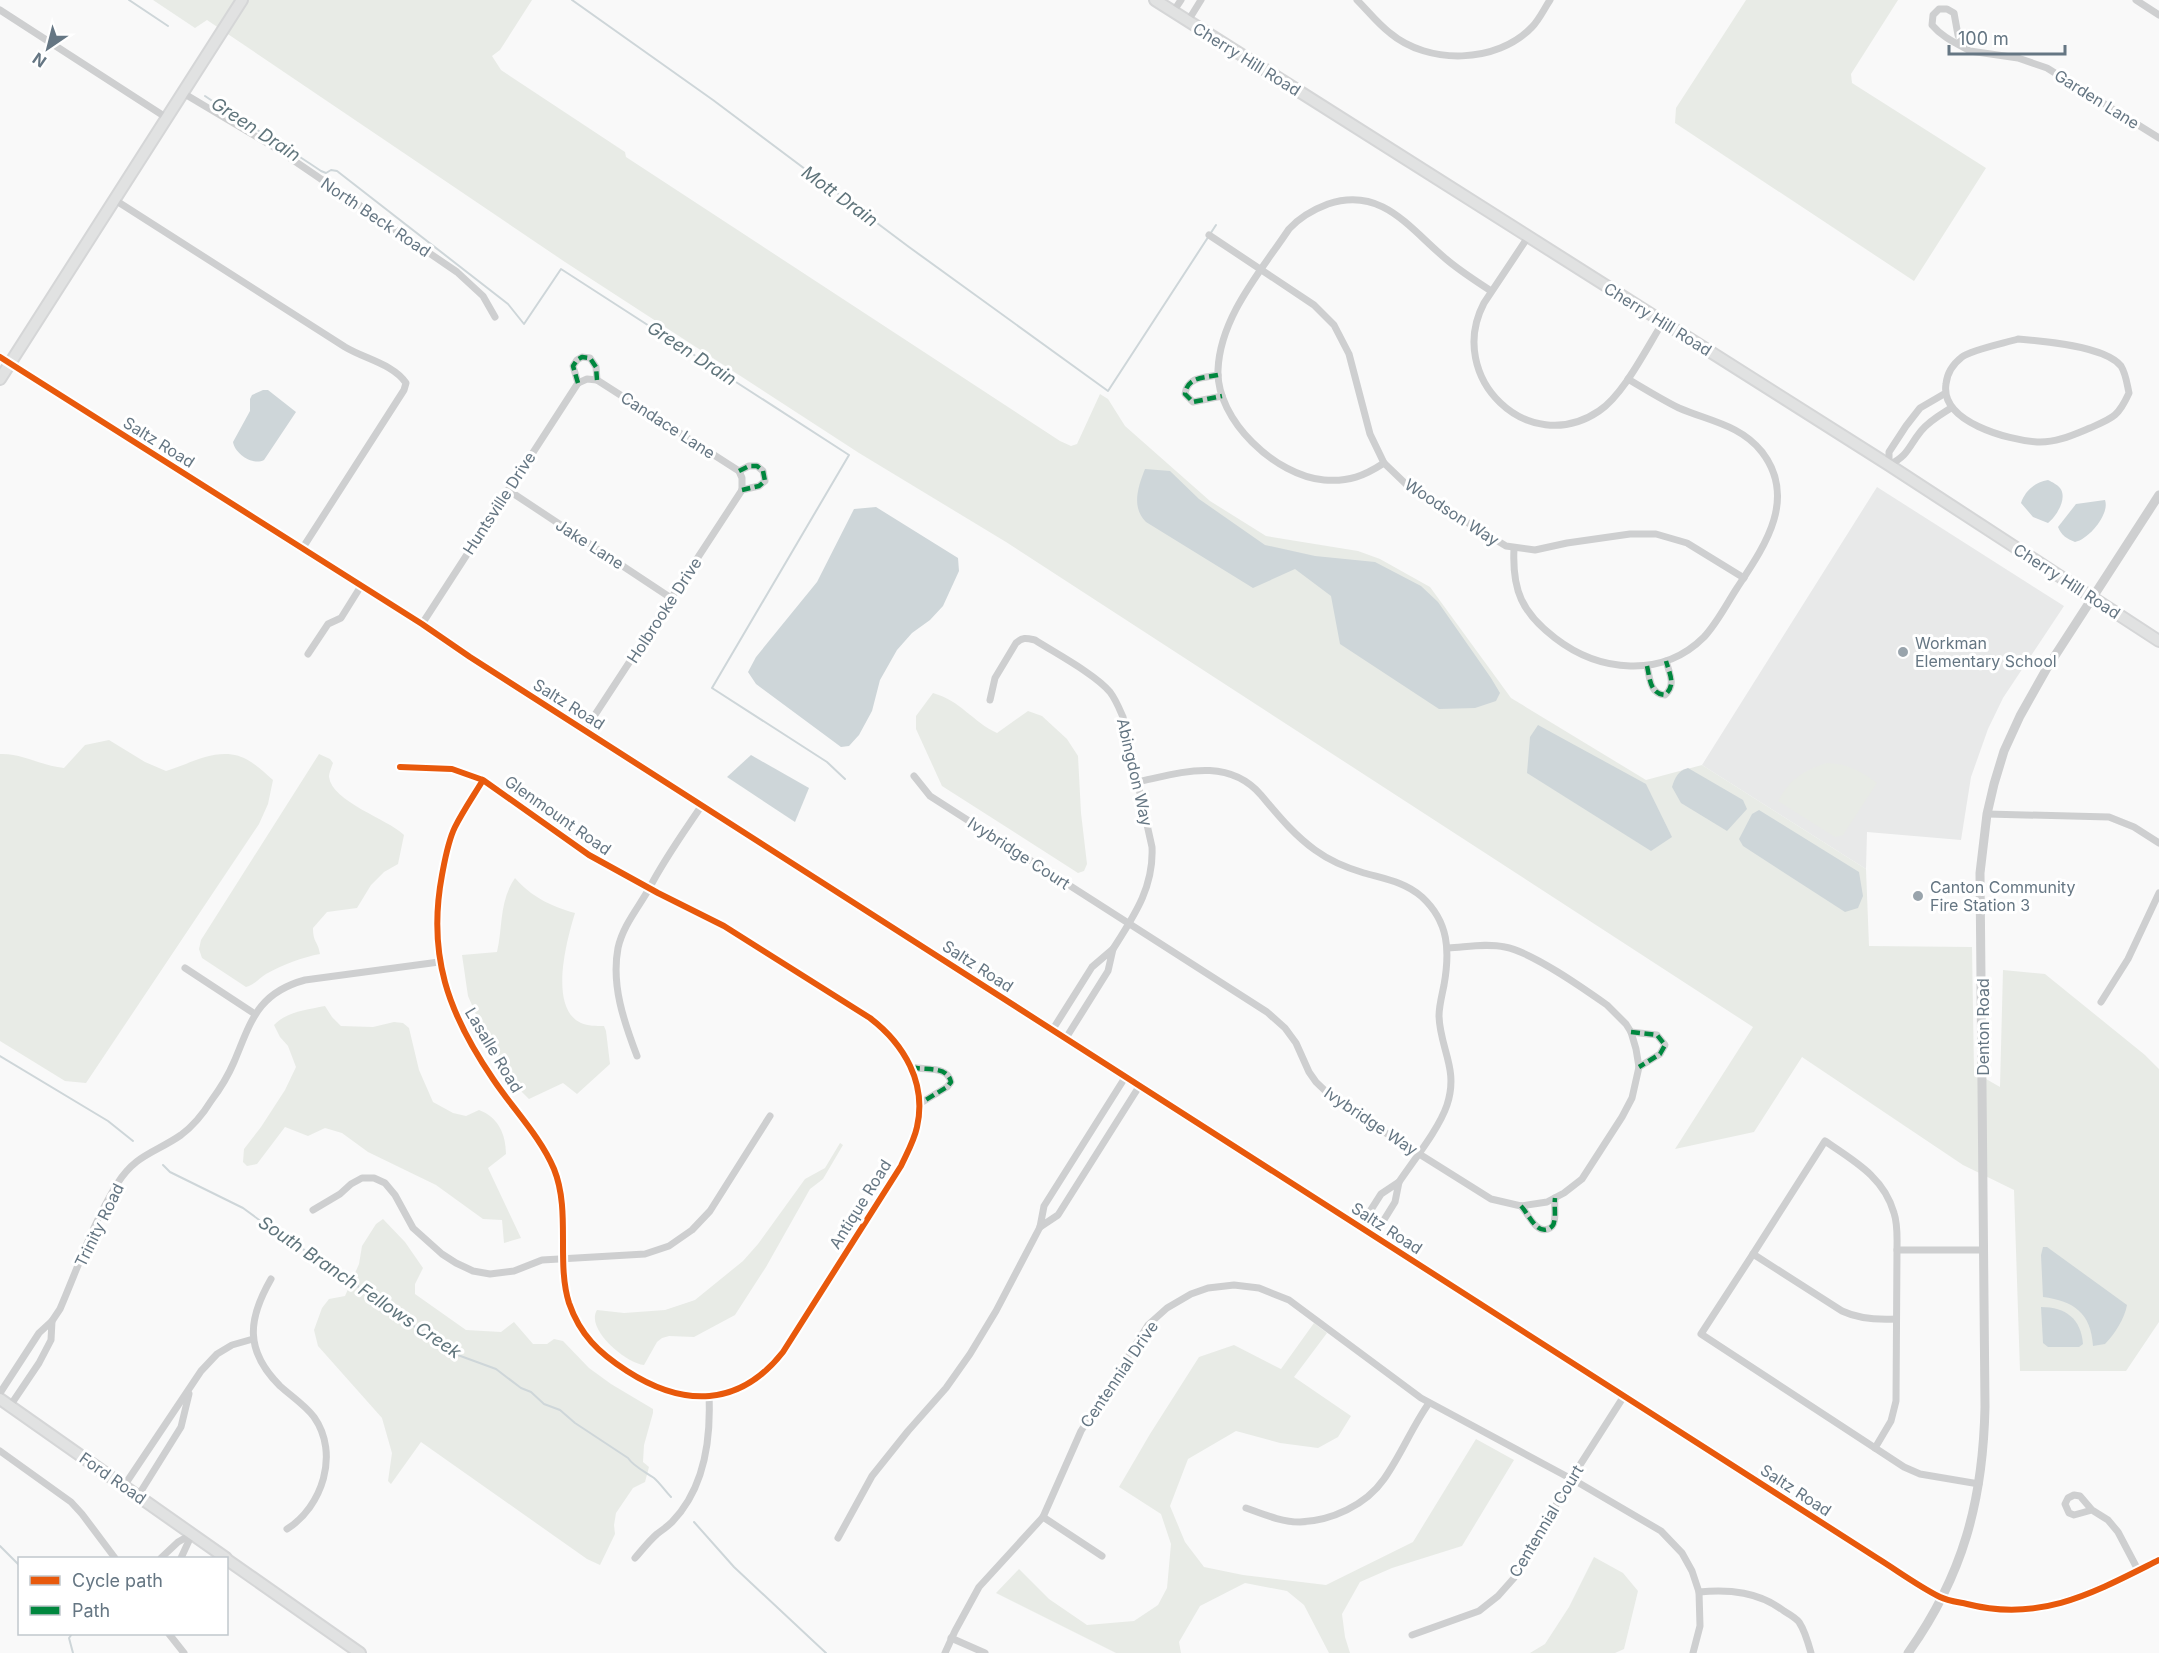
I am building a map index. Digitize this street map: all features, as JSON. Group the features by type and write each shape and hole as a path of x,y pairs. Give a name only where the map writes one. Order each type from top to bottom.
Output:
{"main road":[{"path":"0,379 242,0"},
{"name":"Cherry Hill Road","path":"1155,0 1889,465 2159,640"},
{"name":"Ford Road","path":"0,1399 223,1557"},
{"name":"Ford Road","path":"228,1560 360,1653"}],"street":[{"path":"1173,12 1181,0"},
{"path":"1188,21 1201,0"},
{"path":"1358,0 1391,34 1419,50 1447,56 1481,54 1508,44 1532,27 1550,0"},
{"path":"2136,0 2159,15"},
{"name":"Garden Lane","path":"1963,47 1954,13 1947,9 1940,9 1933,15 1932,25 1938,32 1963,47 1970,51 2018,58 2047,68 2159,138"},
{"path":"0,10 167,118"},
{"name":"North Beck Road","path":"183,93 277,149 457,272 483,296 495,317"},
{"path":"115,200 345,347 401,375 406,383 404,390 302,549"},
{"path":"1384,463 1364,476 1344,480 1322,480 1296,472 1249,441 1238,428 1222,396 1218,375 1225,331 1237,308 1299,218 1316,208 1338,201 1357,200 1376,203 1397,213 1451,263 1491,291"},
{"name":"Woodson Way","path":"1209,235 1314,305 1338,331 1349,354 1370,434 1384,463 1409,487 1485,535 1514,549 1535,550 1630,534 1656,534 1688,543 1743,578"},
{"path":"1528,237 1491,291 1474,329 1474,356 1479,374 1497,401 1509,411 1525,420 1541,424 1559,425 1591,416 1606,406 1628,379 1663,322"},
{"path":"2018,339 2075,346 2111,358 2121,366 2126,376 2129,393 2115,416 2064,439 2040,442 2015,440 1960,416 1951,408 1944,394 1947,378 1953,365 1964,356 2018,339"},
{"name":"Saltz Road","path":"0,357 422,624 470,657 1941,1598"},
{"path":"582,357 590,358 596,367 597,380 587,379 578,383 573,366 582,357"},
{"path":"1218,375 1192,380 1186,386 1185,394 1193,402 1222,396"},
{"path":"1514,549 1513,572 1519,595 1530,614 1545,631 1577,653 1595,661 1622,667 1647,666 1666,661 1689,649 1711,628 1768,536 1776,518 1778,492 1769,462 1758,447 1740,432 1674,405 1628,379"},
{"name":"Candace Lane","path":"597,380 739,471"},
{"name":"Huntsville Drive","path":"422,624 578,383"},
{"path":"1944,394 1920,408 1913,417 1889,452 1889,465 1904,458 1921,430 1932,419 1951,408"},
{"path":"749,466 757,466 764,471 765,481 759,486 742,490 742,478 739,471 749,466"},
{"name":"Jake Lane","path":"508,490 671,598"},
{"name":"Holbrooke Drive","path":"585,730 742,490"},
{"name":"Denton Road","path":"1908,1653 1933,1615 1967,1539 1979,1484 1985,1407 1980,873 1987,814 1999,766 2020,716 2047,668 2159,495"},
{"path":"308,654 328,624 341,618 361,586"},
{"name":"Abingdon Way","path":"990,700 995,678 1016,643 1026,638 1035,640 1108,689 1117,702 1123,717 1152,847 1153,863 1146,891 1129,925 1113,949"},
{"path":"1647,666 1653,690 1665,695 1672,689 1673,682 1666,661"},
{"name":"Glenmount Road","path":"400,767 452,769 483,780 573,845 649,888"},
{"path":"1137,782 1201,770 1216,771 1242,781 1257,791 1290,830 1319,853 1346,867 1399,882 1419,894 1439,919 1448,948 1439,1014 1440,1030 1451,1067 1452,1082 1447,1106 1399,1182 1381,1194 1360,1227"},
{"name":"Ivybridge Court","path":"914,776 930,796 1129,925"},
{"name":"Lasalle Road","path":"483,780 455,828 446,856 437,918 439,962 459,1024 493,1080 547,1153 555,1171 560,1190 564,1260"},
{"path":"637,1056 623,1020 617,984 618,948 623,931 652,880 702,805"},
{"path":"1987,814 2109,817 2159,843"},
{"name":"Antique Road","path":"564,1260 567,1294 573,1313 587,1339 599,1352 660,1390 685,1396 709,1396 733,1390 752,1382 772,1366 783,1352 901,1166 917,1126 919,1104 911,1067 900,1048 886,1031 870,1018 724,926 649,888"},
{"path":"2101,1002 2128,959 2159,893"},
{"name":"Ivybridge Way","path":"1129,925 1268,1012 1285,1028 1296,1043 1309,1072 1323,1090 1418,1154 1498,1202 1521,1206 1538,1204 1555,1198"},
{"path":"1448,948 1486,945 1504,946 1521,951 1607,1005 1631,1032 1639,1067 1631,1102 1612,1133 1582,1179 1555,1198 1554,1223 1551,1227 1545,1230 1539,1229 1521,1206"},
{"path":"1053,1029 1092,967 1113,949"},
{"path":"1066,1038 1108,970 1113,949"},
{"name":"Trinity Road","path":"0,1394 39,1333 52,1321 60,1309 107,1202 118,1183 129,1168 144,1155 179,1136 202,1114 227,1076 255,1014 271,996 296,983 439,962"},
{"path":"185,968 255,1014"},
{"path":"1631,1032 1657,1035 1665,1045 1660,1054 1639,1067"},
{"path":"911,1067 944,1071 949,1075 951,1082 947,1087 919,1104"},
{"path":"838,1538 872,1476 946,1388 970,1354 996,1311 1040,1227 1044,1206 1126,1076"},
{"path":"1040,1227 1058,1215 1140,1085"},
{"path":"313,1209 340,1194 351,1184 362,1179 374,1178 385,1183 395,1195 413,1227 442,1254 473,1271 490,1274 514,1271 542,1260 645,1254 680,1240 710,1211 770,1116"},
{"path":"1875,1448 1891,1421 1896,1401 1897,1250 1894,1213 1881,1184 1858,1163 1825,1142 1701,1334 1875,1448 1904,1467 1932,1478 1979,1484"},
{"path":"1065,1173 1079,1182"},
{"path":"1374,1236 1395,1202 1399,1182"},
{"path":"1897,1250 1984,1250"},
{"path":"1753,1254 1842,1311 1868,1319 1896,1319"},
{"path":"272,1279 258,1301 253,1339 258,1356 279,1385 314,1417 322,1437 326,1457 320,1491 312,1507 300,1521 286,1529"},
{"name":"Centennial Drive","path":"945,1653 979,1587 1043,1517 1081,1431 1148,1325 1181,1299 1208,1288 1239,1286 1259,1288 1282,1296 1429,1403 1653,1524 1669,1537 1682,1553 1692,1571 1699,1592 1700,1626 1693,1653"},
{"name":"Trinity Road","path":"10,1406 39,1363 51,1340 52,1321"},
{"path":"124,1486 201,1371 217,1354 232,1345 253,1339"},
{"path":"138,1496 181,1427 191,1387"},
{"path":"635,1558 655,1535 672,1522 686,1504 696,1483 707,1448 710,1427 709,1396"},
{"name":"Centennial Court","path":"1412,1635 1479,1611 1498,1596 1514,1578 1571,1479 1624,1396"},
{"path":"1246,1508 1278,1519 1299,1522 1321,1519 1347,1510 1363,1500 1379,1485 1429,1403"},
{"path":"162,1430 175,1438"},
{"path":"0,1451 71,1502 114,1557"},
{"path":"2092,1510 2108,1520 2118,1532 2138,1570"},
{"path":"1043,1517 1102,1556"},
{"path":"162,1557 178,1542 192,1534"},
{"path":"181,1557 192,1534"},
{"path":"1941,1598 1992,1609 2027,1610 2055,1606 2074,1600 2159,1560"},
{"path":"1699,1592 1729,1590 1743,1592 1781,1608 1798,1621 1807,1639 1810,1653"},
{"path":"170,1635 184,1653"},
{"path":"951,1638 985,1653"}],"shaded area":[{"path":"153,0 532,0 500,50 492,56 501,70 625,152 626,157 1060,441 1071,446 1077,444 1100,394 1108,399 1125,426 1210,501 1266,536 1358,551 1380,559 1430,587 1511,698 1646,780 1702,765 1866,869 1869,946 1972,947 1974,1072 2000,1087 2003,970 2045,974 2159,1069 2159,1322 2126,1371 2020,1371 2014,1190 1963,1165 1802,1057 1754,1132 1675,1149 1753,1027 1006,542 859,453 565,262 207,20 195,28"},
{"path":"1746,0 1898,0 1851,74 1852,83 1986,168 1914,281 1675,123 1676,108"},
{"path":"268,390 296,412 264,460 255,461 241,455 233,442 250,411 252,395"},
{"path":"1145,469 1170,471 1199,499 1265,545 1315,556 1375,562 1421,586 1438,602 1491,678 1500,693 1496,701 1475,708 1439,709 1340,644 1331,596 1295,569 1253,588 1146,522 1141,516 1137,503 1138,490"},
{"path":"2048,480 2059,487 2063,497 2057,512 2048,523 2033,517 2021,503 2031,488"},
{"name":"Workman Elementary School","path":"1877,487 2064,606 2003,698 1988,729 1971,777 1961,840 1867,832 1866,869 1702,765"},
{"path":"2105,500 2106,506 2101,519 2081,540 2075,542 2061,532 2058,527 2076,504"},
{"path":"876,507 958,558 959,571 943,606 930,620 912,633 897,650 880,680 872,711 859,735 849,746 841,747 756,684 748,672 756,657 817,582 854,509"},
{"path":"933,693 959,706 997,733 1028,711 1042,716 1067,739 1078,756 1087,864 1084,871 1078,873 942,786 916,729 916,716"},
{"path":"1538,725 1646,784 1672,837 1651,851 1527,773 1530,737"},
{"path":"109,740 145,762 166,771 208,756 230,754 251,762 273,780 268,804 259,824 86,1083 65,1081 0,1041 0,754 16,755 64,768 85,745"},
{"path":"319,754 333,763 329,777 332,786 340,794 404,835 398,864 384,872 371,885 357,908 327,912 313,928 320,954 279,968 246,987 202,958 199,949 201,940"},
{"path":"751,755 809,788 795,822 727,777"},
{"path":"1827,763 1854,769 1877,783 1843,835 1835,837 1778,801 1787,787 1798,777"},
{"path":"1688,768 1743,800 1747,809 1727,831 1681,803 1672,787 1677,775"},
{"path":"1759,810 1859,872 1863,896 1858,908 1845,912 1743,846 1739,839 1752,814"},
{"path":"515,878 542,900 575,913 563,972 562,988 565,1003 571,1015 581,1023 604,1026 610,1064 577,1094 563,1083 529,1099 519,1089 488,1042 468,996 462,955 497,952 506,896"},
{"path":"325,1006 341,1026 373,1027 394,1022 403,1023 409,1028 419,1070 433,1102 453,1113 466,1116 479,1110 496,1122 502,1133 506,1154 488,1168 521,1238 504,1243 502,1220 483,1219 436,1185 368,1152 342,1133 325,1128 308,1136 285,1127 257,1164 247,1166 243,1162 244,1149 285,1090 296,1067 288,1046 274,1025 291,1014"},
{"path":"840,1143 843,1145 823,1179 810,1189 766,1267 735,1315 694,1337 662,1338 657,1342 644,1365 627,1358 609,1344 597,1326 595,1318 597,1310 624,1313 665,1310 695,1300 743,1261 805,1179 825,1168"},
{"path":"383,1219 405,1242 423,1268 415,1284 415,1294 466,1330 501,1332 514,1322 533,1344 547,1344 554,1339 563,1341 589,1368 653,1409 644,1445 643,1462 649,1467 645,1482 633,1488 616,1513 615,1534 600,1565 587,1559 421,1442 391,1484 388,1481 392,1453 382,1418 318,1346 314,1330 322,1308 329,1299 345,1296 359,1264 362,1246 376,1224"},
{"path":"2043,1247 2047,1247 2127,1305 2119,1326 2105,1344 2093,1346 2089,1325 2079,1311 2064,1302 2043,1297 2041,1255"},
{"path":"2041,1307 2058,1309 2071,1316 2082,1335 2083,1344 2079,1347 2048,1347 2043,1343"},
{"path":"1314,1323 1327,1333 1294,1377 1351,1416 1338,1437 1318,1448 1280,1443 1236,1431 1188,1459 1170,1506 1185,1542 1204,1567 1243,1575 1326,1585 1413,1542 1476,1439 1514,1460 1462,1546 1392,1568 1360,1582 1342,1614 1350,1653 1329,1653 1304,1605 1287,1591 1245,1583 1200,1606 1179,1642 1181,1653 1116,1653 996,1593 1019,1569 1049,1599 1087,1625 1134,1621 1158,1605 1167,1588 1171,1544 1161,1514 1119,1487 1199,1357 1234,1345 1281,1369"},
{"path":"1594,1557 1623,1573 1638,1591 1624,1649 1615,1653 1530,1653 1545,1644 1569,1607"}],"waterway":[{"name":"Green Drain","path":"129,0 168,26"},
{"name":"Mott Drain","path":"572,0 713,100 909,247 1108,391 1216,225"},
{"name":"Green Drain","path":"205,96 321,171 326,173 331,170 337,171 508,304 524,324 561,269 849,455 712,688 827,762 845,779"},
{"name":"South Branch Fellows Creek","path":"0,1056 108,1121 133,1141"},
{"name":"South Branch Fellows Creek","path":"163,1165 170,1172 243,1208 289,1242 320,1258 337,1274 357,1284 361,1292 377,1298 419,1330 441,1340 455,1354 496,1369 521,1388 531,1392 544,1404 560,1410 654,1478 671,1497"},
{"name":"South Branch Fellows Creek","path":"694,1522 734,1567 826,1653"},
{"path":"0,1546 18,1564"},
{"path":"71,1635 69,1638 73,1653"}],"marked path":[{"path":"578,383 573,366 582,357 590,358 596,367 597,380"},
{"path":"1218,375 1192,381 1186,388 1185,394 1193,402 1222,396"},
{"path":"739,471 749,466 757,466 763,471 765,481 759,486 742,490"},
{"path":"1647,666 1654,689 1665,695 1671,684 1666,661"},
{"path":"1631,1032 1657,1035 1665,1045 1660,1054 1639,1067"},
{"path":"911,1067 941,1071 949,1077 951,1082 947,1087 919,1104"},
{"path":"1521,1206 1536,1226 1544,1230 1554,1223 1555,1198"}],"cycle path":[{"path":"0,357 422,624 470,657 1932,1593 1950,1600 1994,1609 2019,1610 2043,1607 2090,1593 2159,1560"},
{"path":"400,767 452,769 483,780 589,855 724,926 870,1018 893,1040 910,1066 919,1095 919,1111 914,1137 901,1166 783,1352 766,1370 748,1384 729,1392 710,1396 689,1396 648,1383 599,1350 579,1325 569,1303 565,1287 562,1202 554,1169 541,1145 493,1079 464,1031 453,1007 440,957 437,931 438,904 447,850 455,827 483,780"}],"place":[{"name":"Workman Elementary School","path":"1903,652"},
{"name":"Canton Community Fire Station 3","path":"1918,896"}]}
